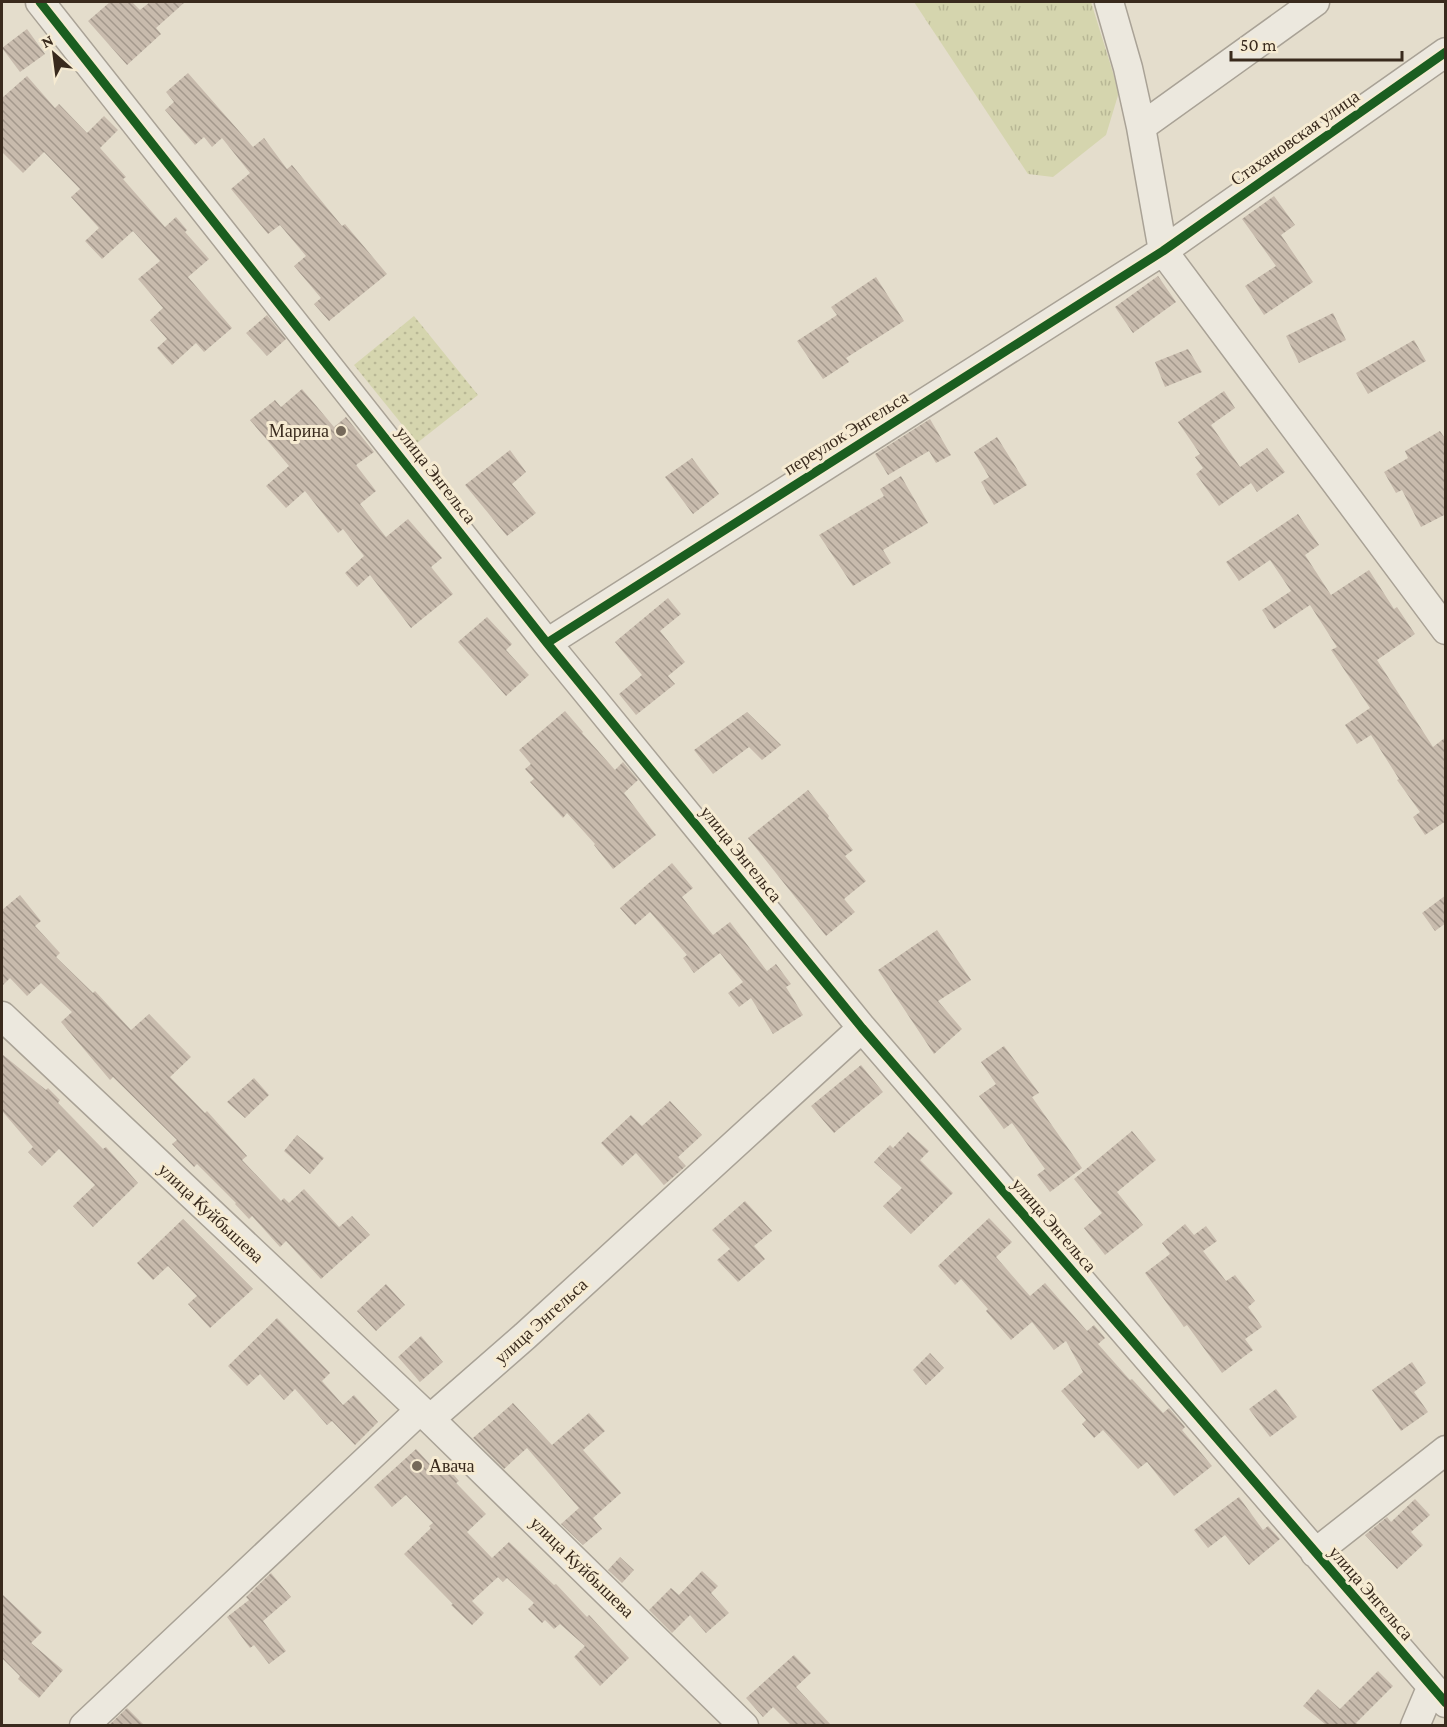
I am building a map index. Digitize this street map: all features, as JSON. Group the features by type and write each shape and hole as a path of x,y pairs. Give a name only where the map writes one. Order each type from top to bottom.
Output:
{"street":[{"name":"улица Энгельса","path":"40,2 547,643 862,1028 1438,1695"},
{"path":"1109,2 1128,68 1141,127 1162,251 1446,630"},
{"path":"1141,127 1315,2"},
{"name":"Стахановская улица","path":"1162,251 1446,52"},
{"name":"переулок Энгельса","path":"547,643 1162,251"},
{"name":"улица Куйбышева","path":"2,1016 425,1414 744,1725"},
{"name":"улица Энгельса","path":"425,1414 525,1336 862,1028"},
{"path":"84,1725 425,1414"},
{"path":"1315,1553 1446,1450"},
{"path":"1415,1725 1438,1695"}],"green space":[{"path":"914,2 1091,2 1119,92 1106,135 1053,177 1028,174"},
{"path":"414,316 478,395 417,443 354,365"}],"building":[{"path":"110,2 132,2 140,10 150,2 185,2 156,28 161,34 127,65 88,21"},
{"path":"27,29 45,54 20,72 2,48"},
{"path":"188,73 253,147 264,138 287,169 292,165 342,226 345,224 387,274 329,321 314,304 321,298 294,266 306,256 280,225 268,234 231,189 250,173 222,138 212,147 204,137 195,145 165,110 174,102 166,92"},
{"path":"27,76 55,108 59,104 87,133 104,116 118,130 100,148 126,177 123,179 165,227 176,217 187,230 185,232 209,259 188,277 232,328 204,352 196,343 172,365 157,348 167,339 150,320 163,308 138,279 160,261 133,231 102,259 85,241 99,228 71,197 80,189 44,152 23,173 2,152 2,98"},
{"path":"1274,196 1295,225 1281,235 1313,282 1264,315 1245,286 1276,266 1242,219"},
{"path":"1158,276 1176,302 1133,333 1115,307"},
{"path":"876,277 904,321 846,358 849,362 823,379 797,341 837,315 831,307"},
{"path":"1333,313 1346,340 1299,363 1286,336"},
{"path":"267,315 286,339 267,356 246,333"},
{"path":"1414,340 1426,361 1368,394 1356,373"},
{"path":"1188,349 1202,372 1165,387 1155,362"},
{"path":"302,389 334,427 346,417 374,452 356,465 376,491 360,504 386,537 408,519 442,558 431,567 453,594 411,628 370,575 357,587 345,573 364,556 343,529 338,533 305,491 286,508 266,486 289,466 250,420 275,400 281,407"},
{"path":"1224,391 1235,408 1211,425 1240,467 1267,448 1285,472 1257,492 1251,483 1219,506 1196,474 1203,468 1195,457 1200,454 1178,422"},
{"path":"930,419 951,455 936,463 929,451 888,475 875,454"},
{"path":"1440,431 1446,440 1446,514 1421,527 1402,490 1396,493 1384,472 1408,458 1405,451"},
{"path":"997,437 1027,485 994,505 981,482 989,477 974,452"},
{"path":"510,450 526,472 512,484 536,513 507,536 465,485"},
{"path":"692,458 719,494 693,514 665,477"},
{"path":"901,476 928,523 883,550 891,563 853,586 819,535 884,496 880,489"},
{"path":"1298,514 1319,545 1305,555 1331,595 1369,570 1394,609 1397,607 1415,634 1377,660 1433,747 1446,737 1446,821 1425,835 1413,817 1420,812 1397,780 1399,779 1371,735 1357,744 1345,725 1370,708 1331,650 1337,647 1310,605 1274,629 1262,610 1291,591 1270,560 1239,581 1226,562"},
{"path":"668,598 681,614 660,631 685,662 668,676 675,684 636,715 619,694 642,675 615,642"},
{"path":"487,617 512,644 506,650 529,675 506,696 458,642"},
{"path":"565,711 615,770 623,762 638,780 624,793 656,835 613,869 595,844 567,813 563,818 530,782 534,779 525,769 531,764 519,750"},
{"path":"747,712 781,745 762,760 749,747 713,774 694,750"},
{"path":"808,790 853,850 845,856 866,881 844,899 855,912 826,936 748,838"},
{"path":"672,863 693,888 682,897 713,935 730,922 767,971 776,964 791,984 786,987 803,1015 773,1034 751,998 739,1007 728,993 743,982 720,953 694,973 683,958 687,955 650,912 635,925 620,908"},
{"path":"20,895 41,921 35,926 60,953 56,957 93,993 95,991 131,1030 149,1014 191,1057 170,1077 205,1113 207,1111 247,1156 242,1160 281,1201 284,1198 289,1203 304,1189 339,1227 352,1216 370,1235 321,1279 286,1241 280,1247 252,1216 249,1219 197,1164 194,1167 172,1144 177,1140 113,1077 110,1080 61,1022 72,1012 41,983 27,996 10,978 2,986 2,910"},
{"path":"1446,895 1446,923 1435,931 1422,913"},
{"path":"937,930 971,980 938,1001 962,1029 934,1054 878,970"},
{"path":"1004,1046 1039,1093 1032,1097 1082,1168 1050,1192 1037,1175 1045,1169 1012,1123 1004,1129 979,1096 996,1084 981,1062"},
{"path":"2,1054 46,1090 48,1088 60,1100 58,1103 103,1149 106,1147 138,1183 93,1227 73,1206 95,1185 59,1149 42,1166 28,1152 33,1147 2,1111"},
{"path":"861,1065 883,1092 834,1133 811,1106"},
{"path":"254,1078 269,1095 245,1118 227,1102"},
{"path":"670,1101 702,1135 678,1157 686,1166 664,1185 636,1153 622,1166 601,1143 631,1115 642,1126"},
{"path":"1132,1131 1156,1160 1117,1192 1143,1225 1105,1255 1084,1228 1102,1213 1074,1179"},
{"path":"908,1132 929,1151 920,1160 953,1193 911,1234 883,1206 902,1188 874,1162 890,1145 893,1148"},
{"path":"297,1135 324,1158 310,1174 284,1151"},
{"path":"745,1201 772,1231 754,1246 765,1259 738,1282 717,1260 730,1249 712,1230"},
{"path":"989,1218 1012,1242 996,1257 1030,1296 1045,1283 1087,1331 1094,1325 1105,1338 1098,1344 1163,1413 1169,1408 1185,1427 1182,1430 1212,1466 1174,1496 1147,1462 1138,1469 1103,1430 1094,1438 1082,1424 1086,1420 1061,1391 1083,1372 1066,1341 1054,1350 1032,1322 1011,1340 986,1311 988,1309 961,1279 955,1285 938,1266"},
{"path":"183,1219 253,1289 210,1328 188,1304 197,1296 168,1266 153,1280 137,1263"},
{"path":"1185,1224 1194,1235 1206,1226 1217,1241 1203,1251 1226,1281 1235,1275 1255,1301 1248,1307 1262,1327 1245,1339 1253,1350 1222,1373 1187,1325 1184,1327 1145,1273 1170,1254 1162,1243"},
{"path":"386,1284 405,1305 376,1331 357,1311"},
{"path":"277,1318 330,1373 322,1381 343,1405 354,1395 378,1422 355,1445 332,1421 327,1425 295,1389 284,1400 260,1374 247,1386 228,1366"},
{"path":"421,1336 443,1362 420,1382 398,1357"},
{"path":"930,1353 944,1368 926,1385 913,1370"},
{"path":"1412,1362 1426,1383 1414,1392 1428,1412 1401,1431 1372,1390"},
{"path":"1276,1389 1297,1417 1270,1437 1249,1409"},
{"path":"513,1403 552,1445 589,1413 605,1431 583,1450 621,1493 593,1518 602,1529 583,1545 561,1524 579,1508 527,1448 504,1469 473,1438"},
{"path":"416,1449 439,1474 447,1467 459,1481 456,1483 486,1514 467,1532 492,1558 509,1542 554,1585 556,1584 587,1617 589,1615 629,1658 600,1686 574,1657 585,1646 560,1624 554,1629 545,1620 542,1623 528,1609 534,1603 507,1578 503,1582 498,1577 472,1601 484,1613 472,1625 404,1554 431,1528 429,1526 433,1523 406,1495 392,1507 374,1487"},
{"path":"1239,1497 1263,1530 1268,1526 1280,1539 1249,1565 1225,1535 1208,1548 1194,1530"},
{"path":"1415,1499 1430,1515 1411,1532 1423,1545 1397,1569 1365,1535 1387,1517 1391,1522"},
{"path":"620,1557 634,1570 622,1583 608,1570"},
{"path":"702,1571 718,1586 711,1593 729,1613 706,1633 690,1615 672,1633 649,1610 671,1588 679,1595"},
{"path":"271,1573 291,1597 263,1621 286,1651 269,1664 254,1645 250,1648 227,1617 249,1600 246,1597"},
{"path":"2,1594 42,1632 31,1643 63,1670 39,1698 18,1679 20,1676 2,1658"},
{"path":"794,1655 811,1673 796,1687 831,1725 791,1725 773,1707 763,1717 746,1698"},
{"path":"1378,1671 1393,1686 1356,1723 1359,1725 1324,1725 1303,1706 1318,1689 1340,1709"},
{"path":"127,1708 144,1725 109,1725"}],"cycle path":[{"path":"40,2 547,643 862,1028 1446,1703"},
{"path":"547,643 1163,251 1446,52"}],"place":[{"name":"Марина","path":"341,431"},
{"name":"Авача","path":"417,1466"}]}
